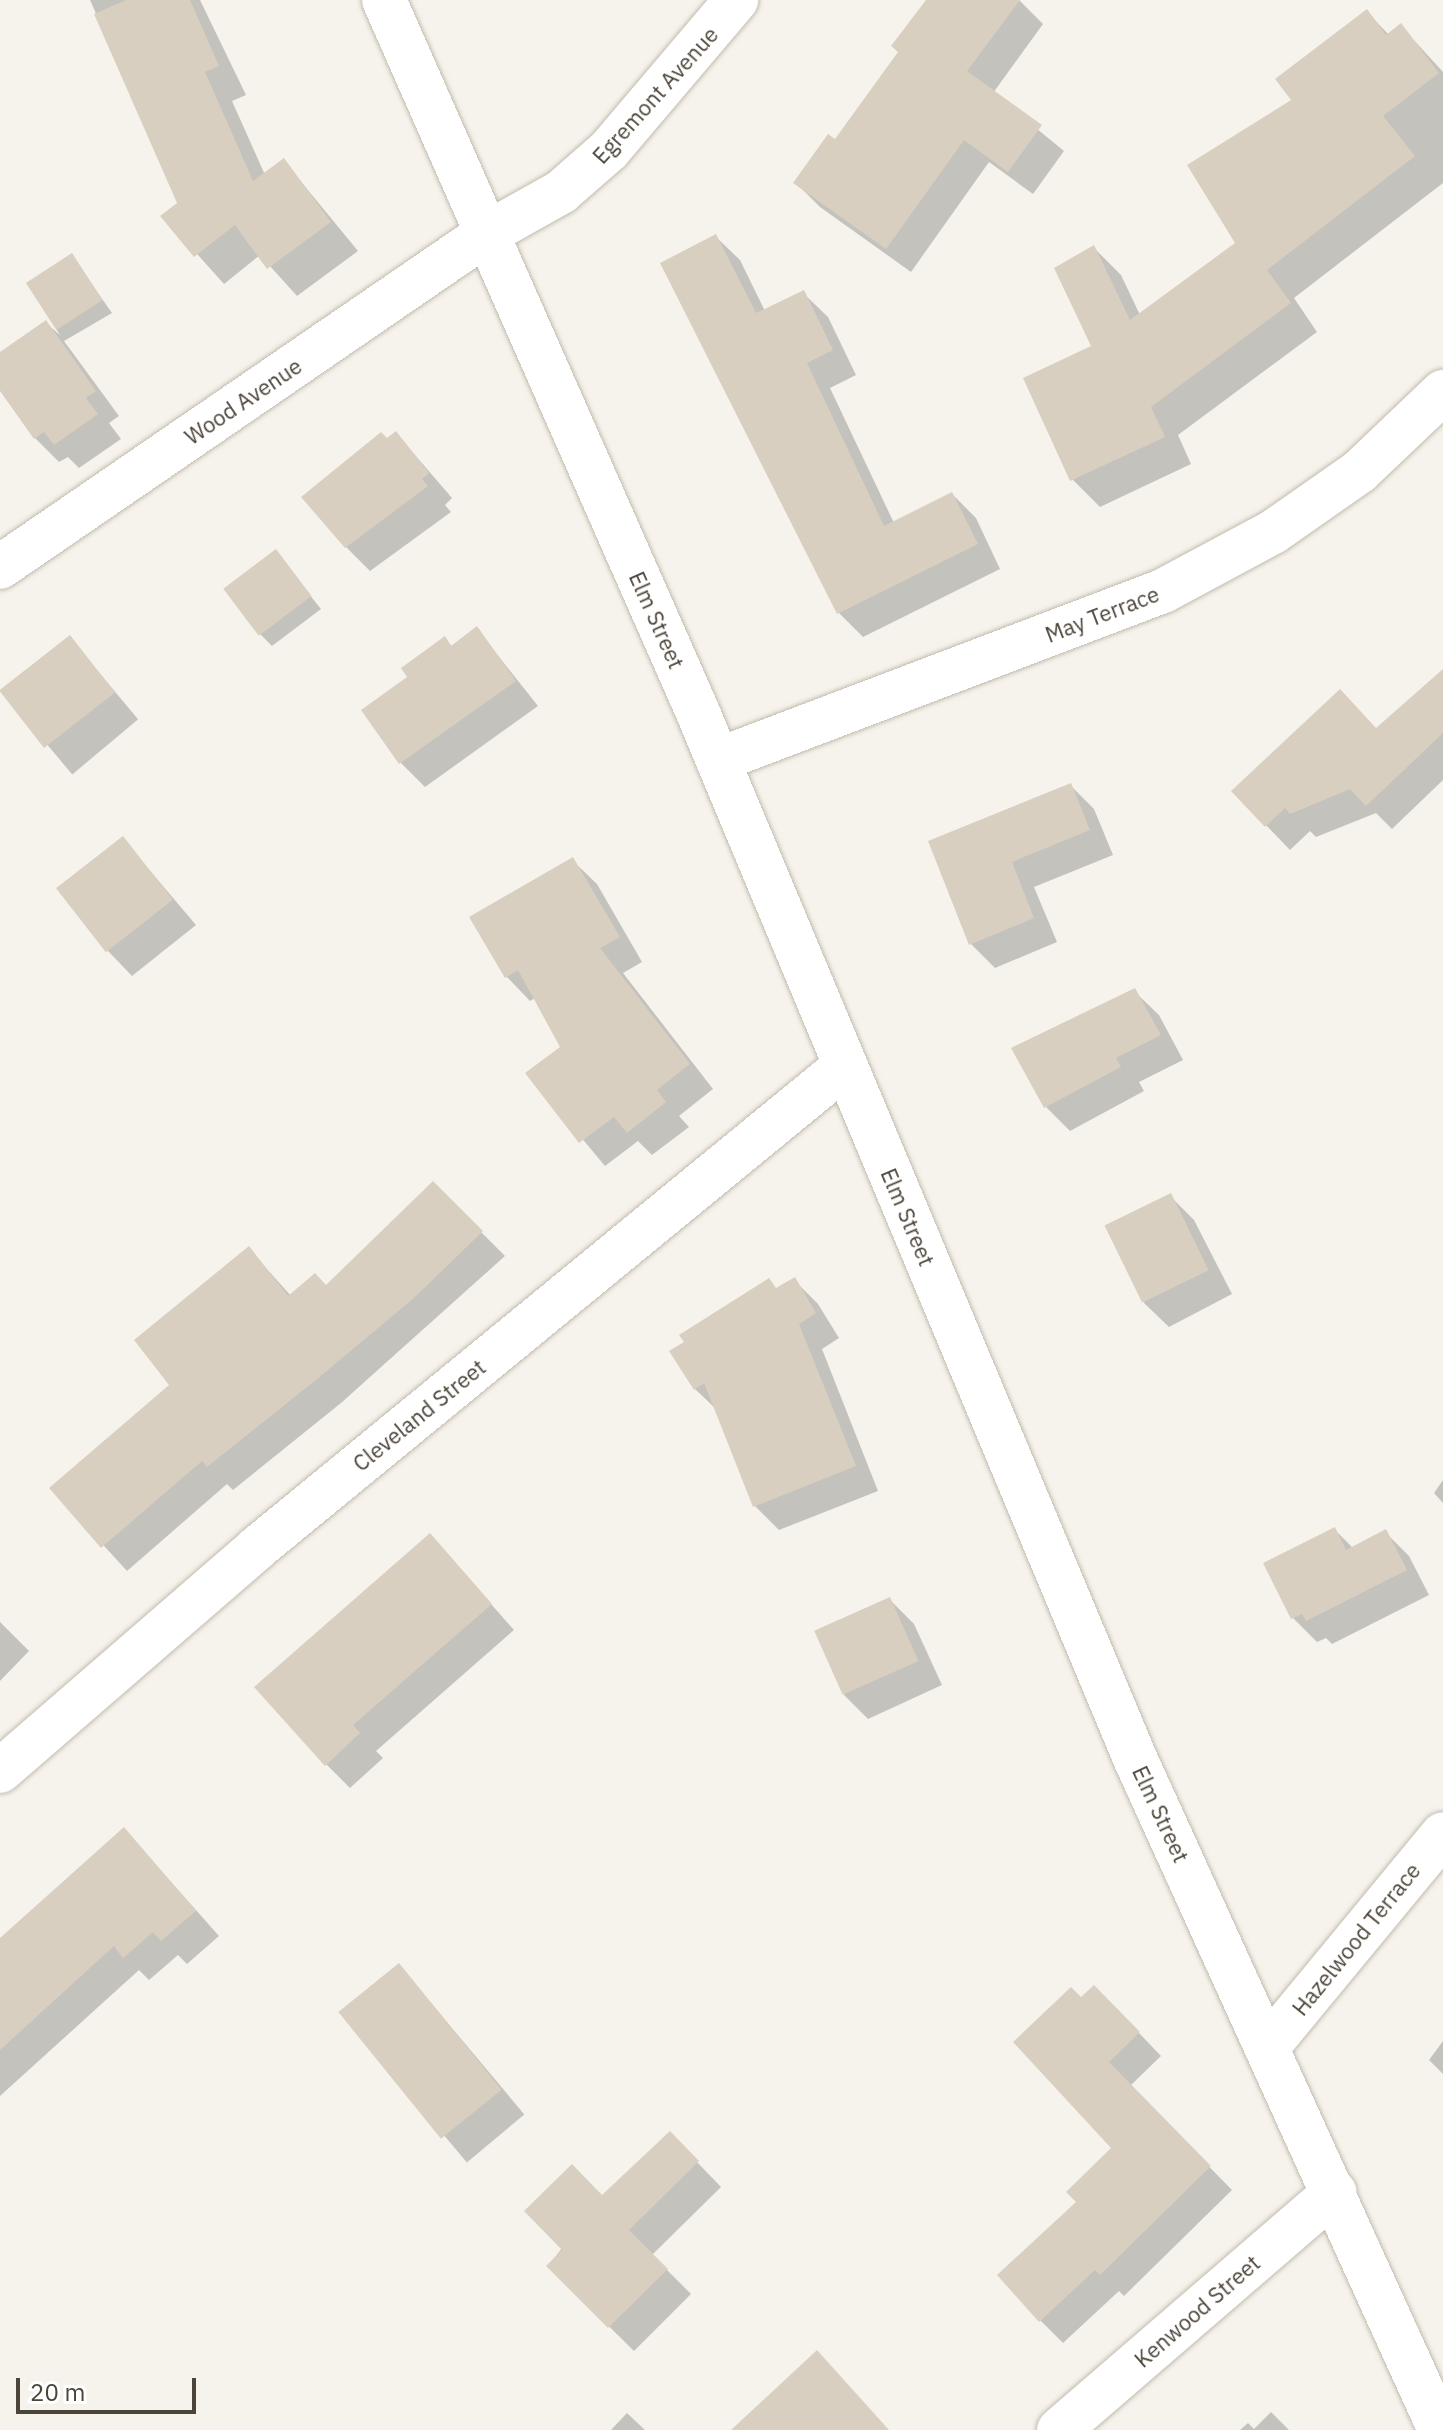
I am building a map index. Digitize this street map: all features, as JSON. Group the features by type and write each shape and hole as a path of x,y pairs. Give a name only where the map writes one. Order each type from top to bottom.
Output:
{"street":[{"name":"Elm Street","path":"384,0 718,760 1134,1756 1269,2045 1440,2430"},
{"name":"Egremont Avenue","path":"486,234 561,192 609,150 736,0"},
{"name":"Wood Avenue","path":"0,567 486,234"},
{"name":"May Terrace","path":"718,760 1163,591 1273,532 1360,471 1443,392"},
{"name":"Cleveland Street","path":"0,1771 257,1548 845,1066"},
{"name":"Hazelwood Terrace","path":"1269,2045 1443,1834"},
{"name":"Kenwood Street","path":"1059,2430 1335,2192"}],"building":[{"path":"126,0 190,0 219,66 205,72 253,181 284,158 331,222 267,269 235,225 194,257 160,216 177,203 94,14"},
{"path":"926,0 1020,0 967,71 1042,125 1008,172 964,140 886,249 793,183 828,134 835,139 898,52 891,46"},
{"path":"1367,9 1386,35 1401,23 1439,73 1383,116 1415,156 1267,270 1291,303 1151,407 1165,437 1070,481 1023,378 1091,346 1054,268 1094,245 1130,320 1235,243 1187,165 1291,100 1275,79"},
{"path":"716,234 756,313 804,290 833,350 807,363 884,526 952,492 978,544 837,614 660,263"},
{"path":"72,253 102,300 56,330 26,283"},
{"path":"46,320 96,391 86,398 98,414 54,445 44,432 34,439 0,391 0,352"},
{"path":"396,431 429,473 422,479 428,486 345,548 301,497 381,432 387,438"},
{"path":"276,549 312,596 259,636 223,589"},
{"path":"477,626 516,681 399,764 361,710 407,677 401,668 445,636 451,646"},
{"path":"70,635 115,693 44,748 0,690"},
{"path":"1443,669 1443,733 1366,806 1350,789 1290,814 1285,808 1265,827 1231,791 1340,689 1376,728"},
{"path":"1071,783 1090,830 1012,862 1034,918 969,945 928,841"},
{"path":"123,836 173,900 106,952 56,888"},
{"path":"573,857 620,937 600,948 690,1064 657,1090 666,1102 627,1133 614,1117 579,1143 525,1073 560,1047 518,970 505,978 469,917"},
{"path":"1135,988 1161,1035 1116,1058 1121,1067 1044,1108 1011,1048"},
{"path":"433,1181 483,1231 414,1298 317,1379 207,1467 202,1461 101,1548 49,1488 169,1385 134,1340 249,1246 288,1296 315,1273 326,1285"},
{"path":"1171,1193 1209,1270 1142,1303 1104,1225"},
{"path":"795,1277 816,1313 799,1324 856,1466 753,1507 704,1383 694,1390 669,1351 684,1342 679,1335 769,1278 776,1288"},
{"path":"1335,1527 1346,1550 1386,1529 1407,1570 1306,1621 1302,1614 1291,1619 1263,1563"},
{"path":"430,1533 492,1604 353,1725 360,1733 325,1766 254,1687"},
{"path":"890,1597 918,1661 843,1695 814,1631"},
{"path":"124,1827 196,1911 161,1941 153,1932 123,1958 114,1946 0,2050 0,1938"},
{"path":"399,1963 502,2090 441,2139 338,2012"},
{"path":"1094,1985 1140,2032 1109,2062 1211,2166 1100,2275 1095,2270 1039,2322 997,2275 1076,2202 1066,2192 1111,2148 1013,2042 1071,1987 1081,1997"},
{"path":"670,2131 699,2161 629,2230 668,2269 608,2328 546,2266 562,2250 524,2211 572,2164 602,2195"},
{"path":"817,2350 889,2430 731,2430"}]}
